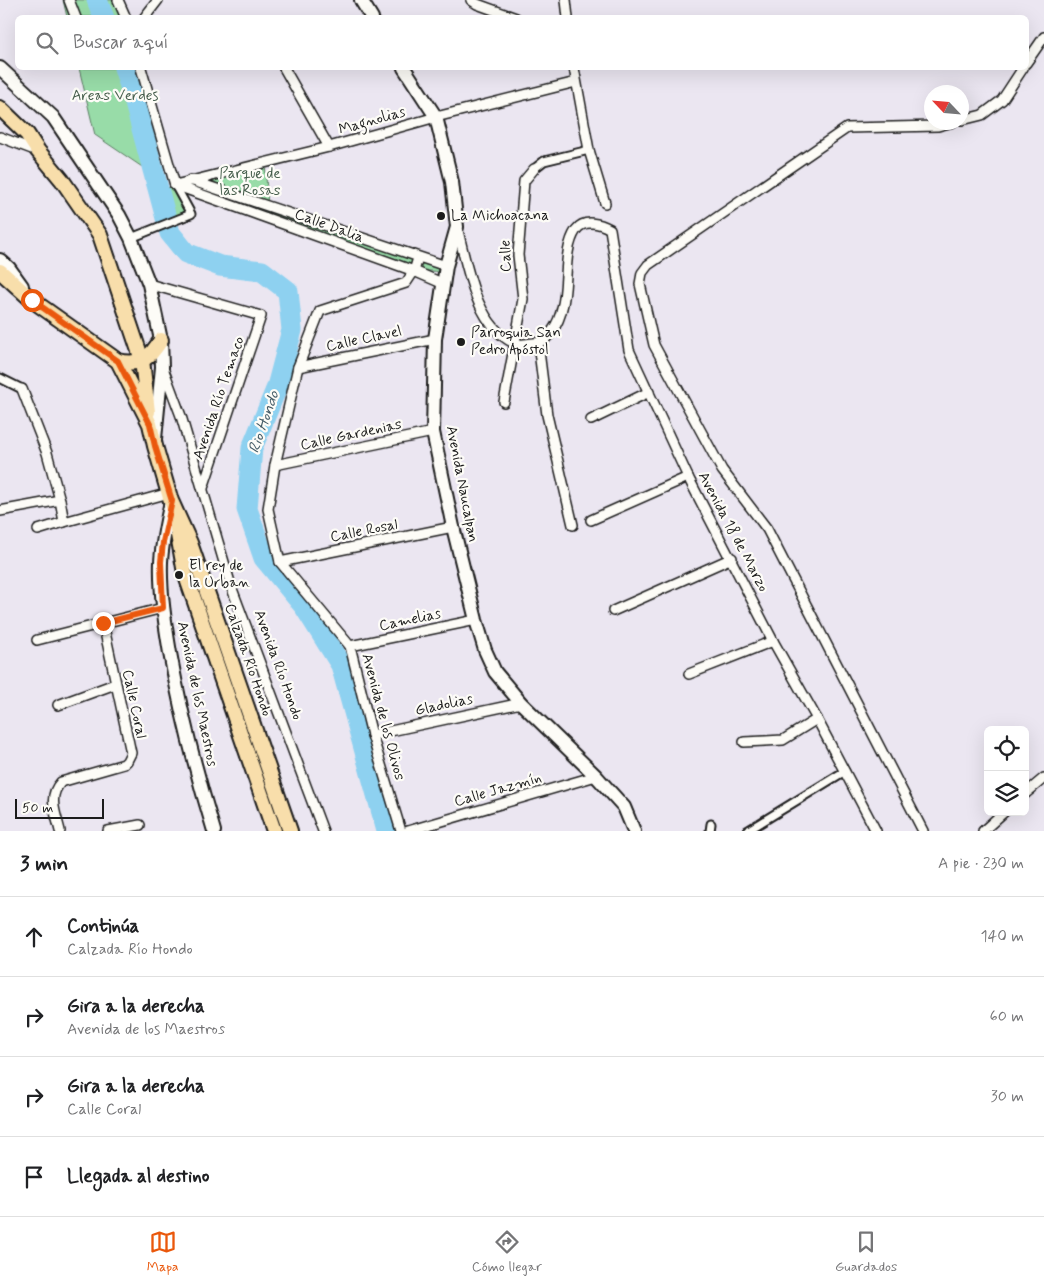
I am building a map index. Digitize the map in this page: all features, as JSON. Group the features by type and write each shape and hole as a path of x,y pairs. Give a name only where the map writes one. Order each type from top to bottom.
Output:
{"main road":[{"path":"361,0 370,15"},
{"path":"0,68 53,117 119,214 131,238 149,284 161,340 162,367 155,446"},
{"name":"Avenida Naucalpan","path":"405,70 436,117 452,182 458,227 446,266 435,339 433,432 452,527 476,620 495,672 521,703 596,776 624,807 634,831"},
{"path":"0,108 27,134 100,235 142,360 150,424"},
{"path":"0,117 38,151"},
{"path":"0,260 9,268 32,300"},
{"name":"Calzada Río Hondo","path":"0,271 32,300 118,361 150,424 170,497 185,573 274,831"},
{"path":"0,281 32,300"},
{"path":"118,361 131,364 142,360 152,353 161,340"},
{"name":"Calzada Río Hondo","path":"170,497 190,543 290,831"},
{"name":"Avenida de los Maestros","path":"170,497 161,562 163,608 179,702 198,779 214,831"}],"street":[{"path":"69,0 75,15"},
{"path":"118,0 125,15"},
{"path":"146,15 158,0"},
{"path":"471,0 508,15"},
{"path":"566,0 568,15"},
{"path":"1029,58 1044,36"},
{"path":"131,238 191,214 175,184 143,70"},
{"path":"285,70 329,147"},
{"path":"574,70 589,150 605,203"},
{"path":"969,118 982,115 1002,100 1023,70"},
{"name":"Magnolias","path":"175,184 329,147 436,117 576,82"},
{"path":"923,831 767,529 722,470 654,345 640,284 642,273 648,265 847,128 924,126"},
{"path":"0,137 38,151"},
{"path":"534,169 544,161 589,150"},
{"name":"Calle","path":"504,402 523,299 518,255 524,181 534,169"},
{"name":"Calle Dalia","path":"190,180 446,266"},
{"name":"Calle Dalia","path":"175,184 414,271 444,284"},
{"path":"304,231 308,219"},
{"name":"Avenida 18 de Marzo","path":"538,343 554,330 563,308 570,241 578,228 589,223 601,224 610,229 629,350 688,477 876,831"},
{"path":"458,227 477,301 493,327 515,344 538,343 547,415 573,526"},
{"path":"414,271 418,258"},
{"name":"Avenida de los Olivos","path":"401,831 372,734 350,646 280,562 268,509 275,465 298,367 320,311 406,283 414,271"},
{"name":"Avenida Río Temaco","path":"149,284 261,316 203,488"},
{"name":"Calle Clavel","path":"298,367 435,339"},
{"name":"Avenida Río Hondo","path":"162,367 181,416 231,586 323,831"},
{"path":"0,378 22,388 47,453 64,522"},
{"path":"591,420 649,392"},
{"name":"Calle Gardenias","path":"275,465 433,432"},
{"path":"591,520 688,477"},
{"path":"38,530 170,497"},
{"path":"0,510 60,500"},
{"name":"Calle Rosal","path":"280,562 452,527"},
{"path":"613,611 732,558"},
{"path":"37,640 163,608"},
{"name":"Camelias","path":"350,646 476,620"},
{"name":"Calle Coral","path":"60,831 53,799 56,788 61,782 124,764 131,753 103,623"},
{"path":"689,674 773,640"},
{"path":"58,705 115,684"},
{"name":"Gladolias","path":"372,734 521,703"},
{"path":"744,742 783,740 817,719"},
{"path":"747,831 845,771"},
{"name":"Calle Jazmín","path":"408,831 596,776"},
{"path":"1029,791 1044,778"},
{"path":"983,831 1000,816"},
{"path":"108,831 140,825"}],"green space":[{"path":"63,0 118,0 124,15 67,15"},
{"name":"Areas Verdes","path":"79,70 141,70 150,161 154,175 95,135"},
{"name":"Parque de las Rosas","path":"265,162 268,206 413,256 447,272 413,270 176,185 191,214 168,223 159,191 175,185"}],"waterway":[{"name":"Rio Hondo","path":"97,0 103,15"},
{"name":"Rio Hondo","path":"125,70 170,233 186,253 220,266 262,271 288,291 292,330 277,387 252,448 247,509 264,558 304,606 341,665 387,831"}],"place":[{"name":"La Michoacana","path":"441,216"},
{"name":"Parroquia San Pedro Apóstol","path":"461,342"},
{"name":"El rey de la Urban","path":"179,575"}],"route":[{"path":"32,300 118,361 150,424 172,501 163,542 161,562 163,608 103,623"}]}
